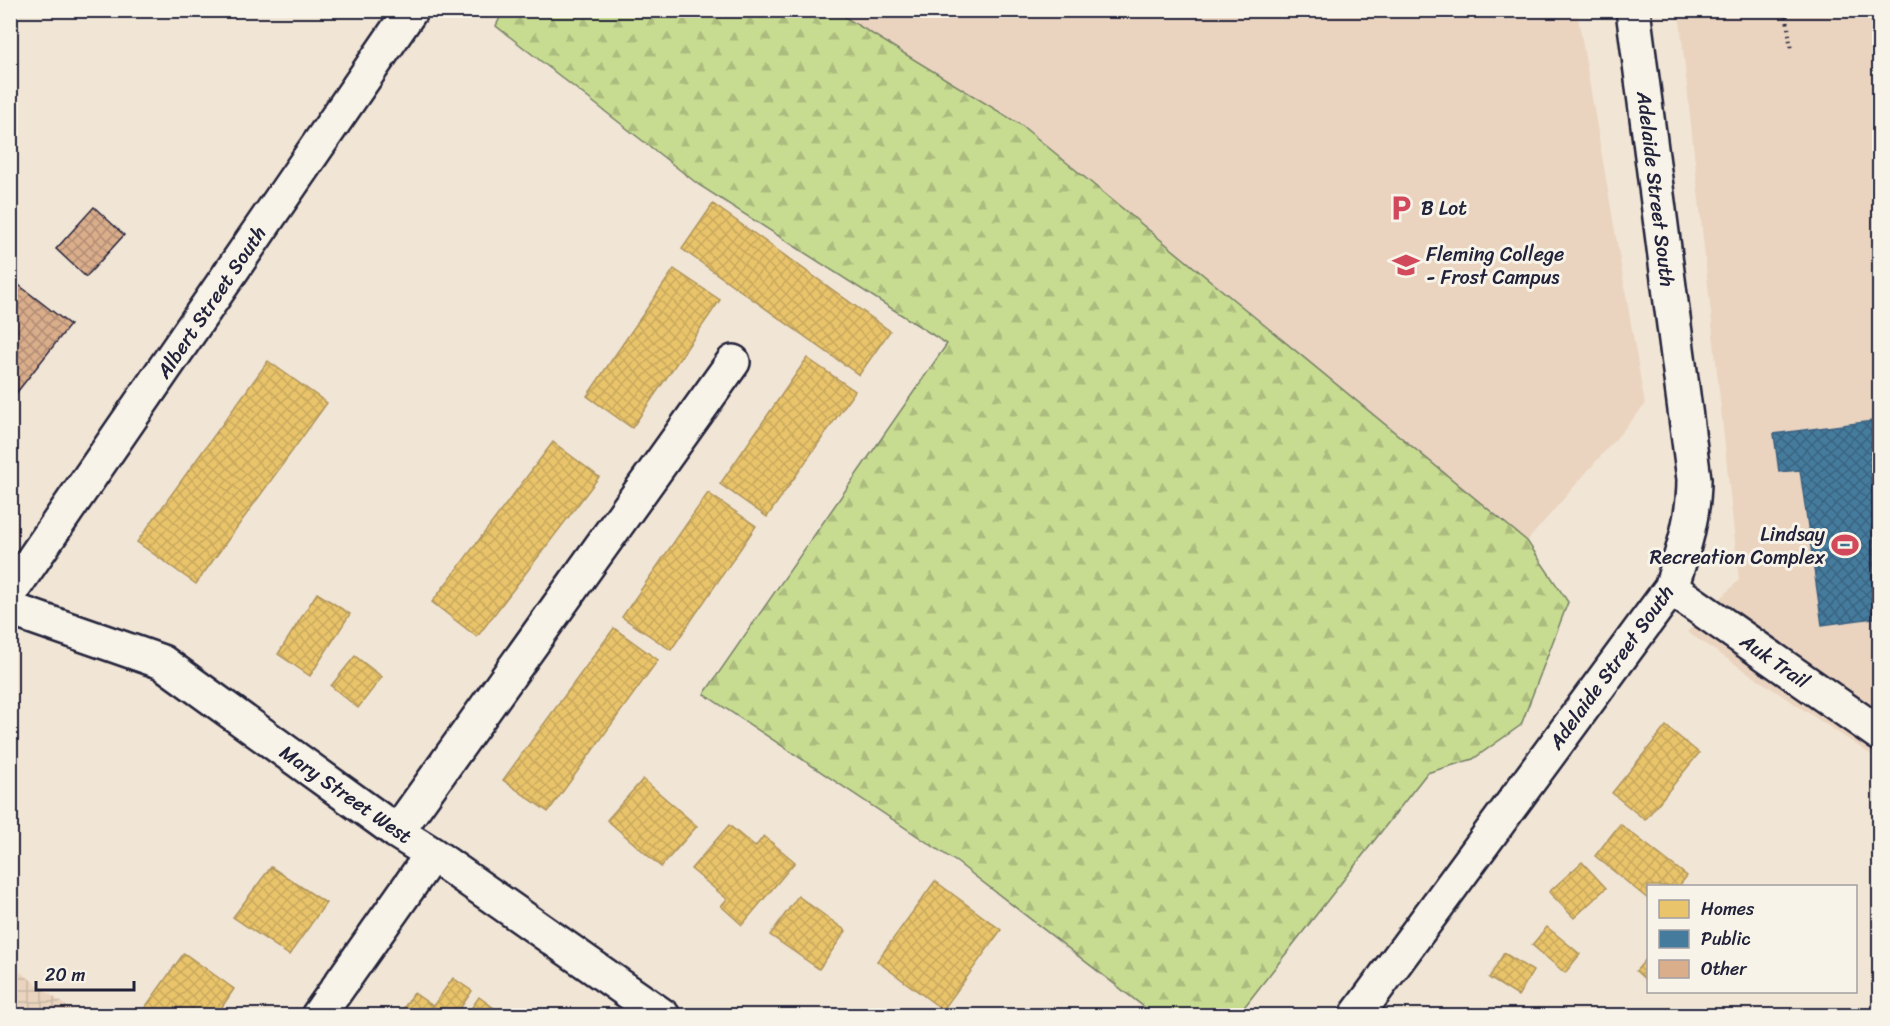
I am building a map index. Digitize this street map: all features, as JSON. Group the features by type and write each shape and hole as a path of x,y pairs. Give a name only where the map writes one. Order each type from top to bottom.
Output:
{"street":[{"name":"Albert Street South","path":"10,593 411,10"},
{"name":"Adelaide Street South","path":"1356,1016 1671,588 1689,534 1694,506 1694,479 1633,10"},
{"path":"397,832 733,362"},
{"name":"Auk Trail","path":"1671,588 1880,734"},
{"name":"Mary Street West","path":"10,609 162,662 397,832 432,854 663,1016"},
{"path":"318,1016 432,854"}],"path":[{"path":"1786,10 1791,51"}],"shaded area":[{"name":"Fleming College - Frost Campus","path":"835,11 1577,11 1645,405 1527,541 1021,125"},
{"path":"1679,11 1879,11 1879,760 1687,632 1739,580"},
{"path":"11,965 78,1015 11,1015"}],"green space":[{"path":"503,11 835,11 1021,125 1527,541 1568,602 1521,725 1473,759 1427,773 1238,1015 1158,1016 1152,1013 958,863 704,694 947,344 699,185 496,26"}],"building: Homes":[{"path":"713,204 890,331 859,375 682,249"},
{"path":"674,269 720,300 632,428 587,396"},
{"path":"807,358 855,391 767,517 720,484"},
{"path":"268,361 327,403 196,584 137,542"},
{"path":"553,442 599,477 477,637 432,602"},
{"path":"708,493 756,526 671,650 622,617"},
{"path":"317,593 350,614 310,676 278,654"},
{"path":"614,628 658,660 548,812 503,780"},
{"path":"355,656 382,677 358,708 331,686"},
{"path":"1666,726 1699,753 1645,820 1612,793"},
{"path":"643,779 697,826 661,867 607,820"},
{"path":"1620,824 1687,876 1680,885 1647,885 1647,898 1595,856"},
{"path":"729,825 755,847 764,836 795,862 742,925 721,906 727,899 691,869"},
{"path":"1582,862 1606,888 1574,918 1549,892"},
{"path":"271,867 326,903 289,955 233,917"},
{"path":"935,881 1001,930 943,1010 877,961"},
{"path":"798,896 846,931 819,969 770,935"},
{"path":"1547,927 1580,954 1565,973 1532,945"},
{"path":"184,953 234,989 216,1016 139,1016"},
{"path":"1504,953 1533,971 1518,996 1489,978"},
{"path":"1647,958 1647,981 1636,971"},
{"path":"453,978 472,991 455,1016 398,1016 414,993 433,1006"},
{"path":"479,997 498,1011 495,1016 466,1016"}],"building: Public":[{"name":"Lindsay Recreation Complex","path":"1880,420 1880,617 1822,625 1800,470 1779,472 1774,434"}],"building: Other":[{"path":"94,207 124,235 86,277 56,249"},
{"path":"10,280 70,325 10,401"}],"place":[{"name":"B Lot","path":"1401,208"},
{"name":"Fleming College - Frost Campus","path":"1406,265"},
{"name":"Lindsay Recreation Complex","path":"1845,545"}]}
